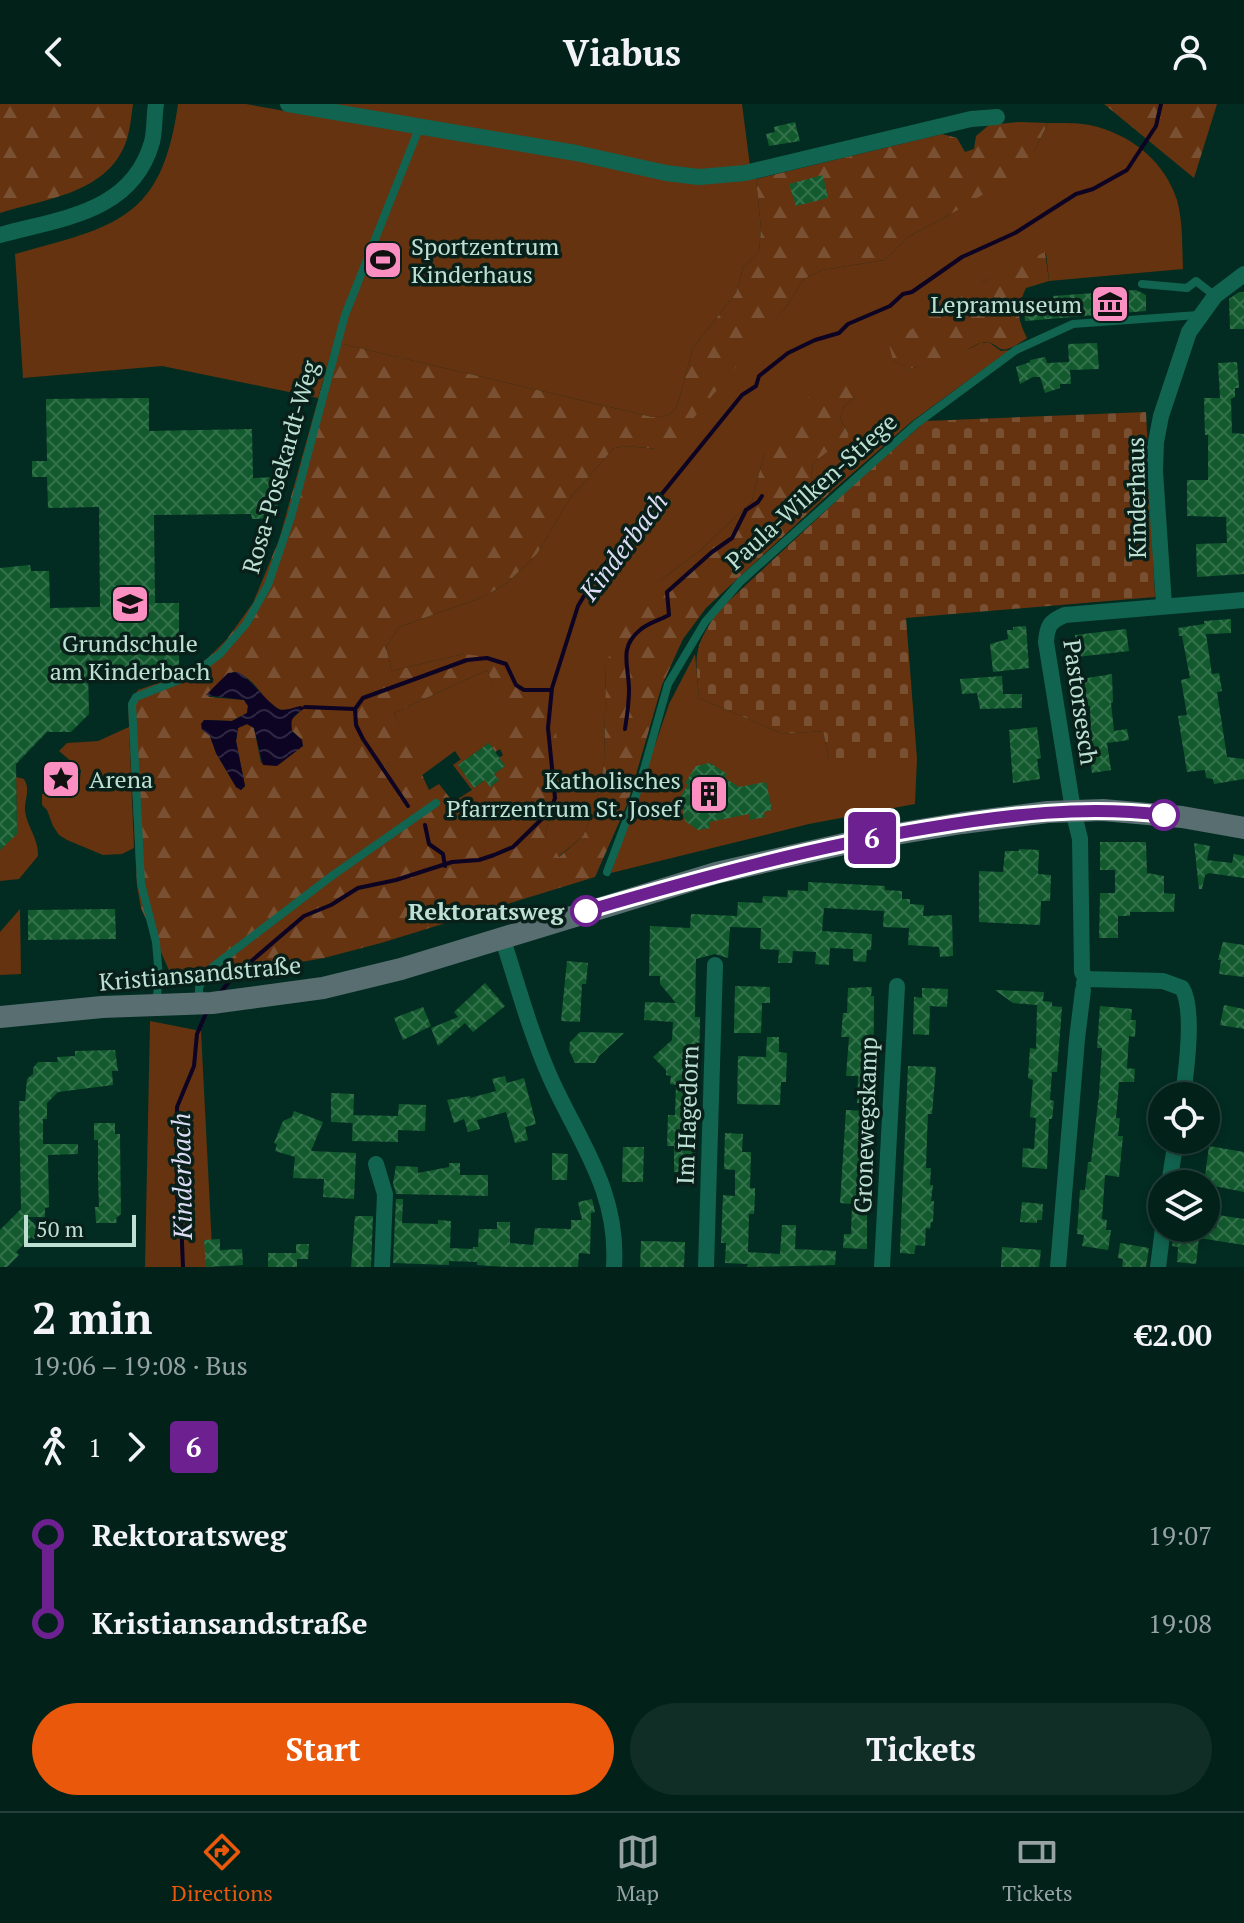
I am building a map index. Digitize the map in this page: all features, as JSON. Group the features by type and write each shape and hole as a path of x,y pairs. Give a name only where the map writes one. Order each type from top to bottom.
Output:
{"street":[{"path":"0,235 102,206 121,192 137,175 147,155 153,138 156,104"},
{"path":"288,104 576,153 666,173 725,177 971,119 997,117"},
{"name":"Kinderhaus","path":"1164,605 1155,471 1156,442 1189,332 1215,296 1244,274"},
{"name":"Pastorsesch","path":"1058,1267 1084,984 1082,856 1046,642 1047,628 1052,621 1065,615 1244,600"},
{"name":"Kristiansandstraße","path":"0,1017 95,1007 156,1006 272,997 356,981 716,873 926,829 1073,810 1133,811 1244,828"},
{"path":"502,937 546,1067 598,1171 610,1216 614,1267"},
{"name":"Im Hagedorn","path":"706,1267 715,965"},
{"path":"1084,984 1163,981 1182,988 1187,1004 1185,1082"},
{"name":"Gronewegskamp","path":"882,1267 897,986"},
{"path":"376,1164 385,1194 382,1267"},
{"path":"1158,1267 1161,1242"}],"lane":[{"name":"Rosa-Posekardt-Weg","path":"156,1006 159,977 156,942 141,883 132,704 136,697 192,675 220,654 246,624 268,585 291,517 345,315 420,126"},
{"path":"1142,284 1187,288 1196,281 1215,296"},
{"name":"Paula-Wilken-Stiege","path":"607,872 639,787 668,684 705,622 740,582 916,424 1016,350 1073,324 1199,315"},
{"path":"198,1002 199,988 206,972 333,875 436,803"}],"green space":[{"path":"0,104 133,104 124,147 102,175 71,192 0,213"},
{"name":"Sportzentrum Kinderhaus","path":"178,104 246,104 307,115 310,104 742,104 750,166 756,179 761,228 759,252 743,267 736,293 693,348 678,403 674,411 665,416 652,417 334,342 318,398 162,366 23,378 15,254 81,235 107,225 128,212 146,195 160,172 171,143"},
{"path":"1104,104 1217,104 1194,178"},
{"path":"1048,123 1098,127 1124,138 1147,154 1165,175 1177,200 1183,269 1049,281 1046,253 983,282 893,361 910,369 960,354 980,343 990,343 1001,351 1010,350 911,422 831,492 811,477 813,463 848,433 840,418 844,406 857,396 764,454 752,501 702,549 661,580 606,663 604,763 596,807 583,836 558,857 545,834 559,785 539,691 463,654 392,671 386,647 399,627 483,597 507,583 537,554 570,498 614,448 656,449 785,308 804,279 822,270 885,260 908,237 951,214 1035,150"},
{"path":"1048,123 1035,150 1010,178 908,237 885,260 822,270 804,279 785,308 672,444 656,449 614,448 570,498 537,554 507,583 483,597 399,627 386,647 392,671 463,654 489,657 515,668 539,691 556,730 559,785 545,834 559,857 583,836 596,807 604,763 606,663 626,620 661,580 702,549 752,501 764,454 784,420 818,388 848,385 858,388 857,396 844,406 840,418 848,433 849,447 840,454 827,452 813,463 811,477 831,492 706,608 683,639 662,685 628,802 595,877 324,958 173,979 141,908 137,886 128,704 138,690 176,677 208,658 227,639 253,603 279,540 334,342 652,417 665,416 674,411 678,403 693,348 736,293 743,267 759,252 761,228 756,179 942,134 957,138 965,152 974,149 976,136 989,125","holes":["487,670 509,724 453,765 472,790 453,802 439,784 429,790 394,713","233,672 248,678 279,709 305,707 291,720 292,731 302,740 284,760 261,763 254,728 247,724 238,728 236,741 245,786 241,790 236,787 216,753 204,720 232,721 247,713 248,706 244,700 209,697 208,694","489,743 495,752 500,749 503,755 499,758 505,766 494,774 499,780 490,787 485,780 474,788 458,765"]},
{"path":"1045,252 1049,281 1026,288 1019,308 1021,325 1027,338 1003,350 993,344 978,344 962,354 909,369 893,361 889,344 983,282"},
{"path":"1146,412 1155,597 906,618 917,759 829,759 823,731 783,734 699,698 698,652 704,634 718,611 926,421"},
{"path":"695,654 699,698 783,734 823,731 829,759 917,759 915,804 809,824 611,873 669,704"},
{"path":"487,670 510,724 461,760 455,751 421,776 394,713"},
{"path":"129,727 134,848 122,854 103,855 59,835 42,805 42,794 70,794 79,787 81,770 59,751 67,743 98,741"},
{"path":"16,777 24,779 26,783 25,811 38,856 19,879 0,881 0,850 17,833"},
{"path":"20,909 21,974 0,975 0,932"},
{"path":"150,1021 201,1031 213,1267 145,1267"}],"water":[{"path":"238,672 278,708 305,708 294,716 292,722 292,731 302,740 303,746 277,766 263,765 254,728 247,724 238,728 236,741 245,786 241,790 236,787 201,724 204,720 232,721 247,713 248,706 244,700 206,695 228,673"}],"building":[{"path":"795,122 800,141 769,146 766,134 775,132 774,127"},
{"path":"823,175 828,198 796,206 789,184"},
{"path":"1136,290 1146,295 1146,311 1025,321 1024,308 1054,306 1053,296"},
{"path":"1244,292 1244,329 1230,329 1229,299"},
{"path":"1097,343 1099,369 1070,370 1071,384 1060,384 1060,388 1045,393 1040,377 1020,384 1016,367 1045,357 1047,363 1069,362 1068,344"},
{"path":"1237,362 1239,388 1235,388 1235,397 1231,399 1232,433 1244,434 1244,574 1197,577 1196,544 1227,543 1226,517 1187,516 1187,480 1208,480 1204,398 1220,398 1218,363"},
{"path":"149,398 149,431 252,429 253,478 277,477 278,518 252,519 251,514 154,515 155,603 179,603 179,669 88,670 89,714 71,732 47,732 16,764 17,834 0,850 0,568 30,565 31,571 49,571 50,608 100,607 99,507 48,508 47,477 32,477 32,461 47,461 46,399"},
{"path":"1231,619 1231,633 1206,634 1212,674 1219,673 1222,691 1217,692 1227,757 1244,759 1244,779 1214,784 1213,779 1206,778 1205,770 1187,772 1178,716 1187,715 1181,680 1190,678 1178,628 1204,624 1204,621"},
{"path":"1026,626 1029,668 993,672 990,644 1008,639 1007,630 1013,630 1013,627"},
{"path":"1126,629 1129,651 1077,657 1075,635"},
{"path":"1112,674 1114,731 1127,729 1129,740 1107,743 1111,770 1092,773 1088,746 1092,743 1083,743 1082,736 1091,735 1090,706 1086,706 1081,679"},
{"path":"1002,676 1003,694 1022,694 1022,708 980,709 977,693 962,694 960,679"},
{"path":"1037,727 1040,779 1013,783 1009,730"},
{"path":"489,743 505,766 494,774 499,780 490,787 485,780 474,788 458,765"},
{"name":"Katholisches Pfarrzentrum St. Josef","path":"710,763 739,787 766,782 772,810 764,812 765,817 750,820 749,814 709,822 710,828 698,830 685,821 680,797 688,785 685,783 696,766"},
{"path":"1100,842 1146,842 1147,873 1164,876 1164,893 1175,894 1174,912 1130,912 1130,916 1118,916 1118,938 1099,938 1100,893 1115,893 1115,870 1100,870"},
{"path":"1194,843 1210,846 1207,860 1232,863 1234,854 1244,856 1244,878 1209,873 1205,875 1202,889 1199,889"},
{"path":"1039,850 1038,874 1051,875 1050,901 1041,901 1040,925 979,922 979,871 1003,872 1005,851"},
{"path":"808,882 885,886 885,890 902,891 902,899 910,899 910,904 924,905 923,916 952,915 953,956 940,957 939,947 908,945 909,928 883,927 884,911 824,908 822,931 872,934 866,962 853,961 853,949 830,948 829,965 815,964 816,952 793,951 792,963 778,963 779,950 760,949 761,928 730,927 728,958 715,954 696,959 695,1017 700,1017 700,1025 695,1183 678,1183 679,1172 674,1172 674,1146 667,1146 668,1115 675,1115 676,1085 670,1084 671,1076 666,1075 666,1070 653,1057 672,1040 673,1022 644,1020 645,1002 676,1003 660,984 660,976 649,976 650,926 690,928 691,914 737,916 738,902 762,903 763,896 787,897 788,890 808,891"},
{"path":"115,909 116,939 28,940 28,910"},
{"path":"1223,942 1244,945 1244,977 1219,974 1221,960 1218,960"},
{"path":"567,961 588,963 586,984 582,984 580,1022 561,1021"},
{"path":"485,983 505,1006 473,1032 465,1023 438,1046 431,1028 458,1017 454,1012"},
{"path":"735,986 770,987 770,1003 762,1003 761,1033 734,1033"},
{"path":"872,987 873,1104 857,1103 858,1076 846,1076 849,1037 841,1037 843,1013 847,1013 848,988"},
{"path":"922,988 948,989 947,1007 930,1006 929,1035 913,1034 914,997 922,998"},
{"path":"995,990 1044,992 1043,1001 1062,1007 1057,1072 1052,1072 1050,1100 1054,1101 1052,1119 1049,1119 1047,1169 1022,1167 1023,1148 1034,1149 1036,1118 1030,1117 1033,1080 1028,1078 1030,1048 1036,1049 1037,1005 1013,1003"},
{"path":"1224,1005 1244,1009 1244,1029 1220,1025"},
{"path":"1100,1006 1132,1009 1131,1020 1136,1020 1135,1037 1129,1036 1127,1068 1135,1069 1134,1082 1119,1082 1116,1118 1120,1118 1118,1136 1123,1136 1119,1177 1105,1175 1102,1219 1107,1220 1106,1230 1111,1230 1108,1250 1082,1246 1084,1235 1077,1234 1080,1190 1085,1190 1088,1162 1091,1162 1099,1094 1102,1048 1097,1048"},
{"path":"423,1007 431,1026 403,1040 394,1018"},
{"path":"580,1032 624,1033 595,1063 575,1063 569,1050 570,1042"},
{"path":"767,1037 779,1037 779,1052 787,1053 786,1082 781,1082 780,1105 737,1104 738,1056 766,1057"},
{"path":"115,1050 118,1071 112,1071 113,1085 58,1092 47,1103 47,1119 43,1119 43,1144 78,1144 78,1154 48,1155 49,1207 45,1208 45,1217 27,1217 42,1231 16,1252 19,1255 7,1267 0,1267 0,1230 21,1209 19,1101 25,1101 27,1079 38,1062 58,1062 57,1057 75,1056 75,1051"},
{"path":"908,1066 936,1067 932,1114 928,1114 926,1168 931,1168 933,1222 930,1229 926,1228 925,1246 916,1245 914,1254 900,1253"},
{"path":"505,1076 507,1083 524,1078 536,1124 525,1127 528,1140 515,1143 506,1112 477,1120 480,1129 468,1132 464,1119 454,1123 447,1100 496,1091 492,1079"},
{"path":"331,1093 354,1094 353,1123 331,1122"},
{"path":"399,1104 426,1105 425,1131 398,1130 398,1142 352,1141 353,1115 398,1116"},
{"path":"846,1110 866,1111 865,1137 872,1138 870,1186 867,1186 867,1249 843,1248 844,1234 851,1234 852,1204 840,1203"},
{"path":"294,1111 323,1122 311,1151 356,1153 354,1199 323,1197 324,1179 293,1178 295,1157 275,1151 277,1144 274,1143 283,1121 292,1117"},
{"path":"94,1123 115,1123 115,1134 120,1134 121,1214 116,1218 117,1223 96,1223 95,1207 99,1207 98,1140 94,1140"},
{"path":"725,1133 743,1134 742,1152 751,1152 750,1188 755,1188 755,1196 754,1214 749,1214 748,1252 780,1254 782,1225 796,1225 795,1249 836,1251 835,1265 747,1267 748,1264 725,1263 726,1243 721,1243 723,1195 735,1196 735,1170 724,1169"},
{"path":"623,1147 644,1147 643,1182 622,1182"},
{"path":"1220,1148 1244,1152 1244,1192 1220,1187 1220,1170 1206,1170 1208,1154 1220,1154"},
{"path":"552,1153 568,1154 567,1180 552,1180"},
{"path":"449,1163 460,1163 460,1175 488,1175 488,1196 396,1194 393,1183 396,1166 418,1167 418,1173 449,1167"},
{"path":"396,1199 403,1199 402,1223 438,1224 438,1220 451,1221 450,1248 473,1249 478,1247 479,1229 497,1229 497,1222 510,1222 510,1243 533,1245 535,1228 571,1229 571,1220 582,1220 578,1202 592,1199 595,1212 591,1213 590,1254 579,1253 578,1267 507,1267 449,1261 449,1265 393,1263"},
{"path":"1022,1202 1043,1204 1042,1220 1037,1220 1037,1223 1020,1222"},
{"path":"1220,1215 1244,1219 1244,1245 1220,1241"},
{"path":"355,1216 373,1216 371,1267 351,1267"},
{"path":"220,1239 220,1250 242,1249 243,1265 206,1267 204,1240"},
{"path":"641,1241 685,1242 684,1267 640,1267"},
{"path":"1173,1242 1199,1242 1196,1264 1177,1262 1178,1247 1172,1246"},
{"path":"1120,1243 1149,1248 1146,1267 1122,1267 1123,1259 1118,1258"},
{"path":"296,1244 309,1244 308,1259 297,1259 297,1267 268,1267 268,1253 296,1253"},
{"path":"1002,1247 1041,1250 1039,1267 1001,1267"}],"waterway":[{"name":"Kinderbach","path":"219,994 235,975 304,916 331,905 358,888 396,880 452,862 479,860 513,847 551,810 555,798 548,728 552,688 578,606 597,574 742,395 756,386 759,376 788,353 839,333 848,324 890,306 903,294 912,292 962,257 1015,233 1076,194 1093,189 1127,170 1156,126 1161,104"},
{"path":"625,729 629,695 626,658 633,637 643,628 669,615 667,592 732,538 746,510 762,496"},
{"path":"408,806 356,725 355,709 363,698 467,660 487,658 506,664 516,685 524,690 551,690"},
{"path":"305,707 354,709"},
{"path":"425,825 429,844 443,854 445,866"},
{"name":"Kinderbach","path":"183,1267 177,1196 177,1107 194,1066 197,1034 207,1011"}],"bus line":[{"name":"6","path":"586,911 716,873 914,831 1073,810 1122,810 1164,815"}],"place":[{"name":"Sportzentrum Kinderhaus","path":"383,260"},
{"name":"Lepramuseum","path":"1110,304"},
{"name":"Grundschule am Kinderbach","path":"130,604"},
{"name":"Arena","path":"61,779"},
{"name":"Katholisches Pfarrzentrum St. Josef","path":"709,794"},
{"name":"Rektoratsweg","path":"586,911"}]}
